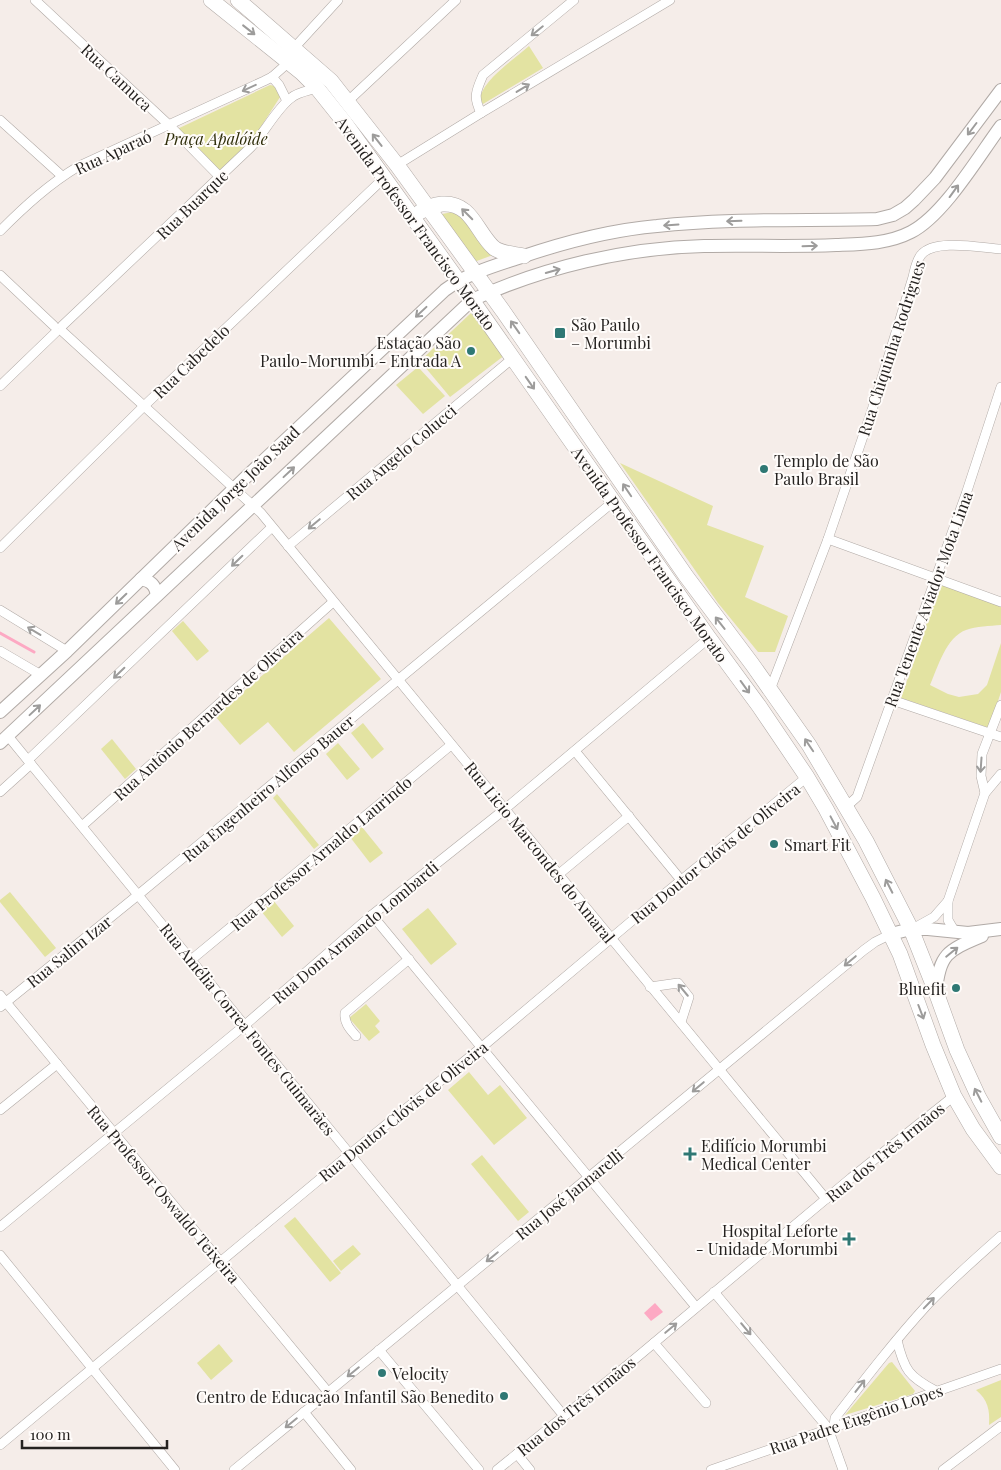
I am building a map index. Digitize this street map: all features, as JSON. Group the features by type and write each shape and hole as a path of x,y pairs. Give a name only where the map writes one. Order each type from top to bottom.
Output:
{"highway":[{"name":"Avenida Professor Francisco Morato","path":"211,0 331,81 397,165 490,292 686,576 809,745 847,806 911,929 956,1050 979,1098 1001,1137"},
{"name":"Avenida Professor Francisco Morato","path":"238,0 292,55 345,123 513,358 709,638 760,706 807,777 826,809 891,934 954,1096 973,1129 1001,1167"},
{"path":"413,217 427,208 444,204 460,206 472,218 494,248 524,256"}],"main road":[{"name":"Avenida Jorge João Saad","path":"0,712 67,651 234,488 445,290 458,281 545,248 609,233 657,226 741,221 877,219 893,215 905,208 935,178 1001,90"},
{"name":"Avenida Jorge João Saad","path":"4,740 472,300 556,270 615,255 666,248 705,246 788,247 869,243 897,238 916,229 935,213 1001,126"},
{"path":"609,233 615,255"},
{"path":"156,565 157,576 160,579 171,582"},
{"path":"141,579 150,582 154,586 157,595"},
{"name":"Rua José Jannarelli","path":"891,934 911,929 928,928 955,932 996,930"},
{"path":"936,992 937,974 946,956 960,945 996,930"}],"street":[{"name":"Rua Camuca","path":"35,0 169,125 220,176"},
{"name":"Rua Aparaó","path":"0,231 30,201 62,176 272,77 338,0"},
{"path":"347,102 456,0"},
{"path":"481,112 476,102 476,90 483,75 574,0"},
{"path":"397,165 481,112 670,0"},
{"path":"272,77 279,85 287,101"},
{"name":"Rua Buarque","path":"0,386 58,328 263,135 287,101 298,94 317,88"},
{"path":"0,120 62,176"},
{"name":"Rua Cabedelo","path":"0,548 144,406 384,178"},
{"name":"Rua Chiquinha Rodrigues","path":"770,690 828,539 876,397 920,255 929,248 944,245 1001,249"},
{"name":"Rua Licio Marcondes do Amaral","path":"0,274 253,505 826,1199"},
{"name":"Rua Angelo Colucci","path":"288,546 513,358"},
{"name":"Rua Tenente Aviador Mota Lima","path":"847,806 857,798 966,494 1001,387"},
{"name":"Rua Engenheiro Alfonso Bauer","path":"138,895 613,502"},
{"path":"0,792 272,527"},
{"path":"828,539 1001,602"},
{"name":"Rua Antônio Bernardes de Oliveira","path":"82,826 333,602"},
{"path":"0,610 67,651"},
{"name":"Rua Dom Armando Lombardi","path":"0,1227 245,1025 372,915 505,809 709,638"},
{"path":"0,651 41,675"},
{"path":"892,700 1001,737"},
{"path":"985,792 980,765 982,754 1001,705"},
{"name":"Rua Amélia Correa Fontes Guimarães","path":"4,740 30,762 564,1416"},
{"name":"Rua Professor Arnaldo Laurindo","path":"191,960 451,745"},
{"path":"575,751 682,880"},
{"path":"955,932 948,920 948,901 985,792 1001,774"},
{"name":"Rua Doutor Clóvis de Oliveira","path":"0,1445 807,777"},
{"path":"559,874 628,816"},
{"name":"Rua Salim Izar","path":"2,1002 138,895"},
{"path":"911,929 934,917 948,901"},
{"path":"372,915 696,1307"},
{"name":"Rua José Jannarelli","path":"234,1470 864,950 874,942 891,934"},
{"path":"356,1036 347,1025 345,1013 409,959"},
{"path":"650,987 678,984 689,997 681,1022"},
{"name":"Rua Professor Oswaldo Teixeira","path":"2,1002 57,1064 328,1392"},
{"path":"0,1110 57,1064"},
{"name":"Rua dos Três Irmãos","path":"498,1470 826,1199 954,1096"},
{"path":"831,1427 835,1418 886,1353 929,1303 1001,1236"},
{"path":"0,1255 175,1470"},
{"path":"714,1292 831,1427 843,1470"},
{"path":"897,1340 902,1358 912,1376 918,1382 936,1391"},
{"path":"654,1342 706,1403"},
{"path":"379,1350 478,1470"},
{"path":"886,1353 895,1358 916,1386 920,1396"},
{"name":"Rua Padre Eugênio Lopes","path":"711,1470 1001,1369"},
{"path":"304,1412 351,1470"},
{"path":"943,1470 1001,1426"},
{"path":"517,1454 530,1470"}],"green space":[{"path":"529,46 543,68 483,104 480,99 487,84 500,70"},
{"name":"Praça Apalóide","path":"270,85 279,87 282,94 253,139 217,173 173,131"},
{"path":"458,211 493,255 474,262 442,214"},
{"path":"471,313 505,355 450,397 420,361"},
{"path":"418,367 445,396 423,414 396,385"},
{"path":"620,463 713,506 707,525 764,546 745,597 788,616 775,652 758,652 718,603"},
{"path":"940,584 1001,605 1001,625 983,626 966,630 953,639 944,653 930,685 959,697 978,694 987,685 1001,643 1001,692 989,728 901,698"},
{"path":"329,618 381,679 294,752 268,722 240,745 215,716"},
{"path":"183,621 209,651 197,661 172,631"},
{"path":"363,723 384,749 372,759 351,733"},
{"path":"112,739 136,769 125,779 101,749"},
{"path":"338,743 360,769 347,780 326,754"},
{"path":"277,794 319,845 314,849 273,798"},
{"path":"362,827 383,853 370,863 350,837"},
{"path":"10,892 56,948 45,957 0,902"},
{"path":"273,900 294,926 282,937 261,911"},
{"path":"428,908 457,944 431,965 402,929"},
{"path":"366,1004 380,1021 375,1026 380,1032 369,1041 349,1018"},
{"path":"469,1072 488,1095 500,1085 527,1118 494,1145 448,1090"},
{"path":"482,1155 529,1212 518,1221 471,1164"},
{"path":"295,1217 341,1273 330,1282 284,1226"},
{"path":"353,1245 361,1254 341,1271 333,1261"},
{"path":"219,1344 233,1361 211,1380 197,1363"},
{"path":"892,1362 915,1391 913,1394 845,1415 889,1363"},
{"path":"1001,1380 1001,1417 989,1425 987,1406 976,1390"}],"shaded area":[{"path":"655,1303 663,1312 651,1321 644,1313"}],"waterway":[{"path":"0,633 34,652"}],"place":[{"name":"São Paulo – Morumbi","path":"560,333"},
{"name":"Estação São Paulo-Morumbi - Entrada A","path":"471,351"},
{"name":"Templo de São Paulo Brasil","path":"764,469"},
{"name":"Smart Fit","path":"774,844"},
{"name":"Bluefit","path":"956,988"},
{"name":"Edifício Morumbi Medical Center","path":"690,1154"},
{"name":"Hospital Leforte - Unidade Morumbi","path":"849,1239"},
{"name":"Velocity","path":"382,1373"},
{"name":"Centro de Educação Infantil São Benedito","path":"504,1396"}]}
